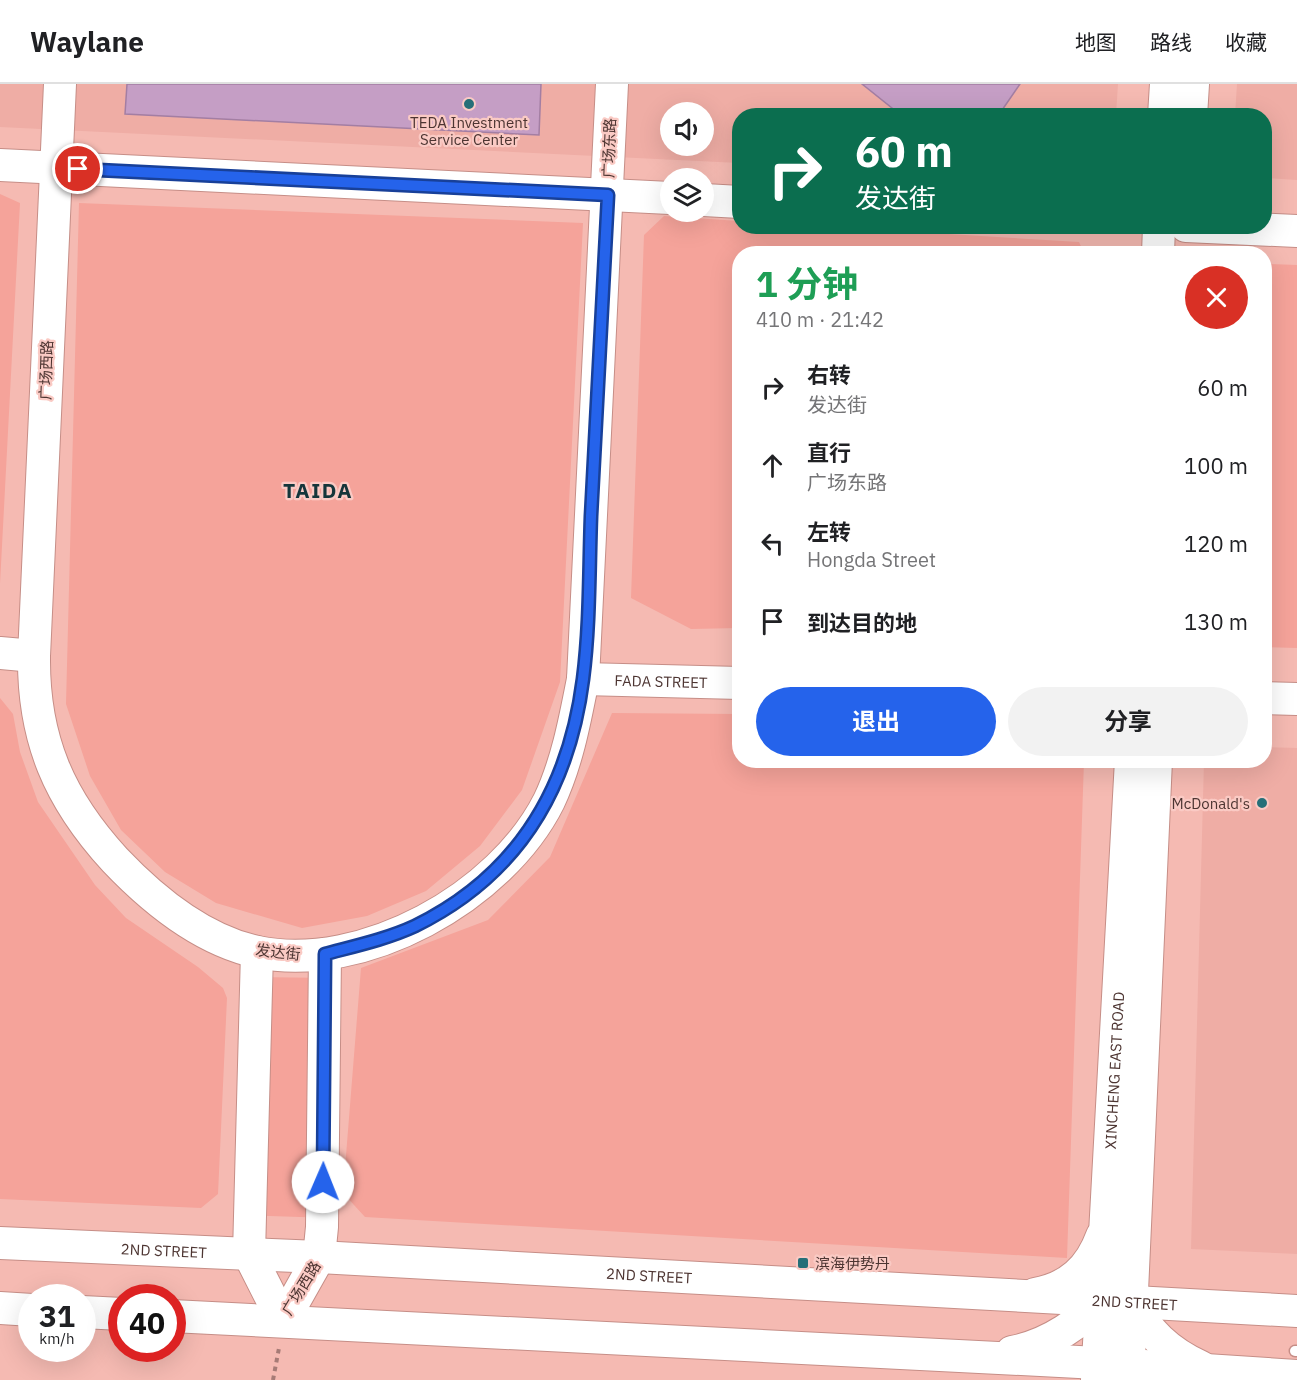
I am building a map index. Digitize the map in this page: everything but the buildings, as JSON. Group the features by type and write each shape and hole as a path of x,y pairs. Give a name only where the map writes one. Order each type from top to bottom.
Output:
{"main road":[{"name":"广场西路","path":"34,656 60,84"},
{"name":"广场东路","path":"583,679 612,84"},
{"path":"1164,108 1166,84"},
{"path":"1192,108 1193,84"},
{"path":"0,165 660,198"},
{"path":"714,201 732,202"},
{"path":"1272,230 1297,231"},
{"path":"0,653 34,656"},
{"name":"发达街","path":"34,656 33,692 49,762 68,800 87,827 137,883 197,927 228,944 256,952 288,956 325,954 378,940 415,926 475,888 503,863 528,834 548,801 564,760 583,679"},
{"name":"FADA STREET","path":"583,679 732,683"},
{"path":"1272,698 1297,699"},
{"name":"XINCHENG EAST ROAD","path":"1121,1221 1131,768"},
{"name":"XINCHENG EAST ROAD","path":"1098,1371 1101,1301 1121,1221 1155,768"},
{"name":"广场西路","path":"256,952 249,1254 283,1321"},
{"name":"广场西路","path":"283,1321 319,1257 322,1227 325,954"},
{"path":"1121,1221 1126,1289 1128,1373"},
{"path":"1019,1296 1050,1291 1079,1275 1121,1221"},
{"path":"1121,1221 1143,1258 1151,1279 1165,1292 1200,1306"},
{"name":"2ND STREET","path":"0,1243 319,1257 1101,1301"},
{"path":"979,1357 1020,1351 1057,1336 1101,1301 1126,1289"},
{"path":"1126,1289 1150,1332 1161,1343 1189,1362 1216,1372"},
{"name":"2ND STREET","path":"1126,1289 1200,1306 1297,1311"},
{"path":"0,1308 18,1309"},
{"path":"186,1317 979,1357 1128,1373 1216,1372 1296,1359"}],"shaded area":[{"path":"0,84 1118,84 1116,108 732,108 732,163 0,127"},
{"path":"1237,84 1297,84 1297,180 1272,178 1272,108 1235,108"},
{"path":"0,194 20,203 0,584"},
{"path":"79,203 583,223 560,682 522,790 480,846 426,891 367,916 302,928 216,903 165,872 121,830 90,776 66,704"},
{"path":"660,220 660,222 732,221 732,234 948,234 1079,242 1081,246 732,246 732,628 691,629 631,598 644,235"},
{"path":"1272,264 1297,265 1297,648 1272,647"},
{"path":"0,698 13,714 20,752 38,802 95,885 126,918 198,967 223,988 227,998 218,1194 201,1208 0,1199"},
{"path":"612,713 732,714 732,768 1084,768 1067,1258 365,1217 343,1193 361,968 488,920 550,857"},
{"path":"1272,747 1297,748 1297,1254 1191,1249 1204,768 1272,768"},
{"path":"244,977 332,978 331,1218 241,1215"}],"place":[{"name":"TEDA Investment Service Center","path":"469,104"},
{"name":"McDonald's","path":"1262,803"},
{"name":"滨海伊势丹","path":"803,1263"}],"district":[{"name":"TAIDA","path":"318,490"}],"route":[{"path":"78,169 608,195 583,679 561,770 548,801 528,834 503,863 475,888 415,926 378,940 325,954 323,1182"}]}
